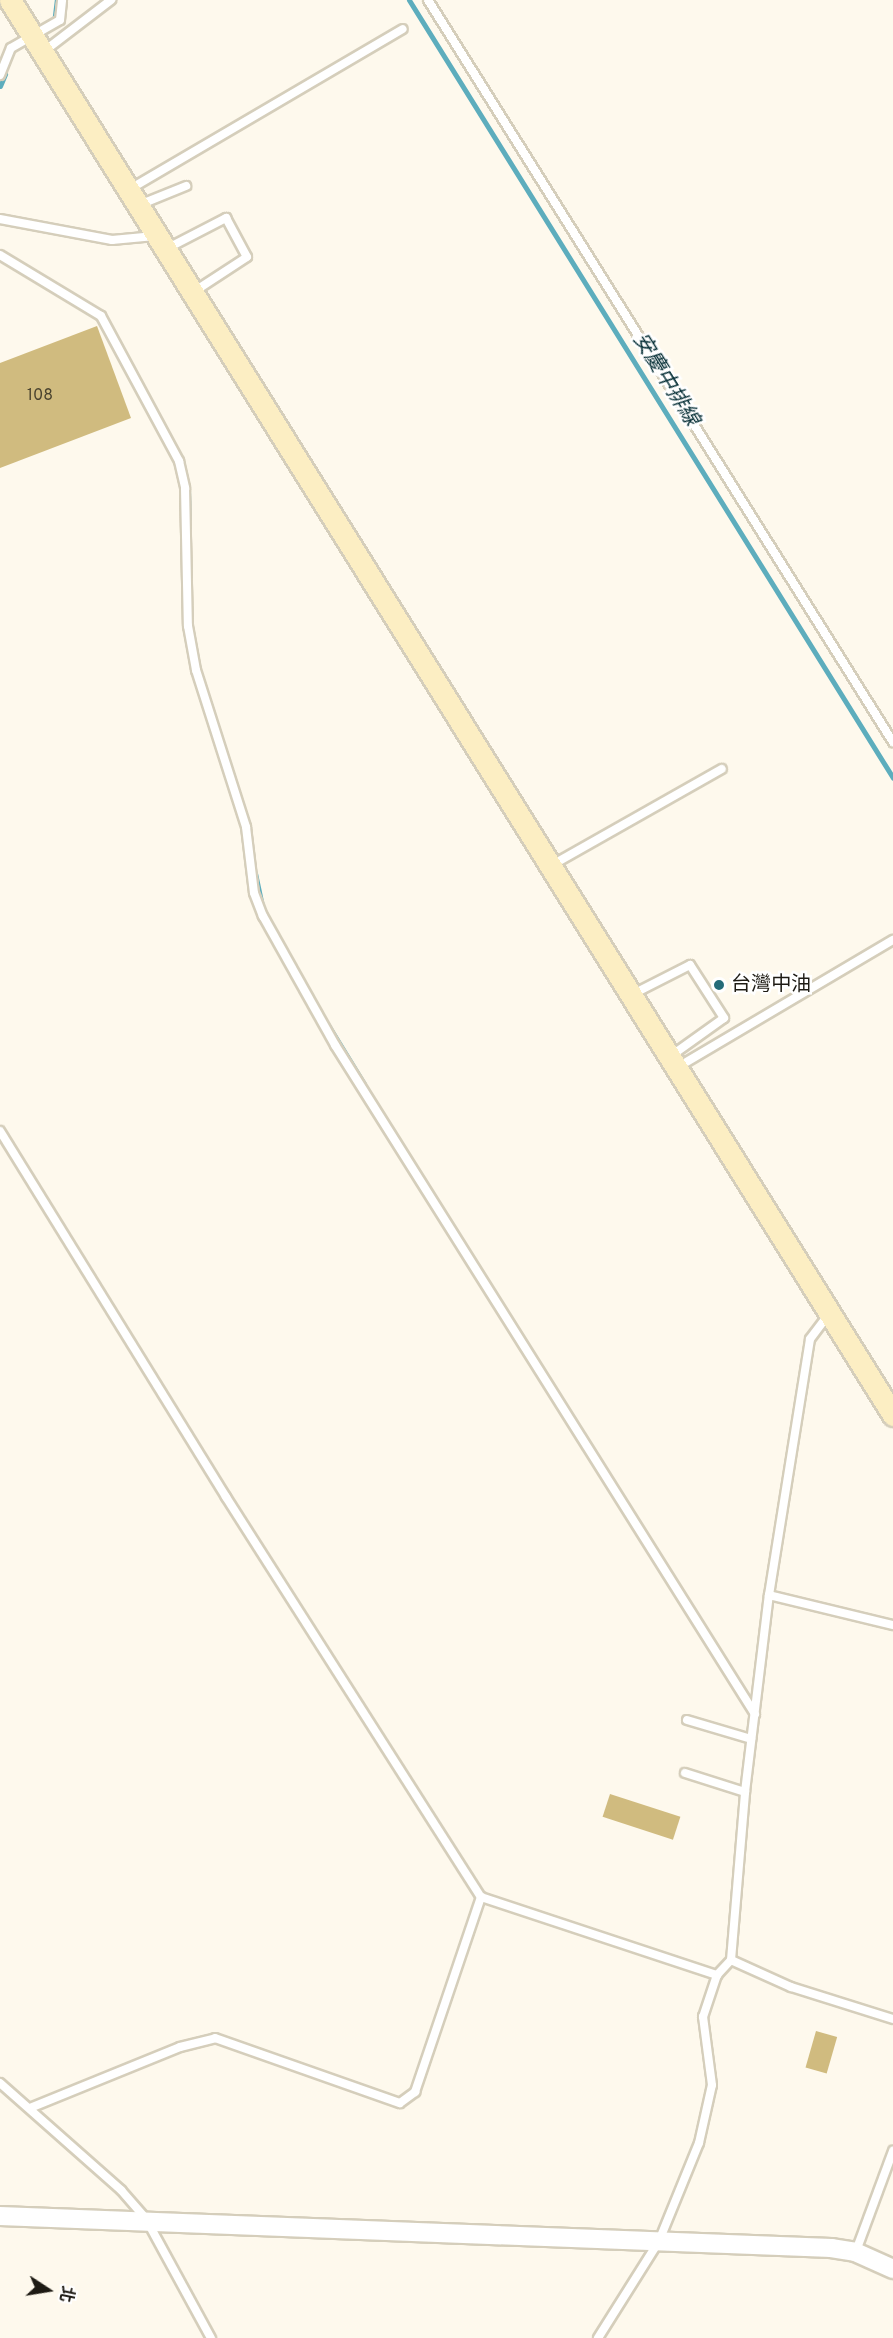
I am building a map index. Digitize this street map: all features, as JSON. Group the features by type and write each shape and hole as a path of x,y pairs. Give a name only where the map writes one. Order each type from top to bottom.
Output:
{"main road":[{"path":"10,0 191,293 552,865 893,1415"}],"street":[{"path":"0,2216 146,2219 268,2228 831,2247 855,2252 893,2269"}],"lane":[{"path":"37,45 60,20 62,0"},
{"path":"0,75 11,48 37,45 111,0"},
{"path":"428,0 893,742"},
{"path":"133,198 403,29"},
{"path":"133,198 186,186"},
{"path":"0,219 112,240 160,243 226,218 246,257 191,293"},
{"path":"0,255 101,316 179,460 185,488 188,626 196,670 246,827 254,892 263,916 366,1095 754,1714"},
{"path":"552,865 722,769"},
{"path":"673,1062 893,940"},
{"path":"632,994 690,965 724,1018 673,1062"},
{"path":"0,1131 233,1508 481,1897 717,1976"},
{"path":"598,2338 659,2241 699,2143 712,2085 703,2017 717,1976 731,1960 745,1792 769,1595 810,1339 829,1314"},
{"path":"769,1595 893,1625"},
{"path":"687,1720 752,1739"},
{"path":"685,1773 745,1792"},
{"path":"30,2108 180,2047 215,2038 400,2103 415,2092 481,1897"},
{"path":"731,1960 791,1986 893,2019"},
{"path":"0,2083 121,2190 146,2219 211,2338"},
{"path":"855,2252 893,2151"}],"building":[{"path":"97,326 131,418 0,468 0,363"},
{"path":"610,1794 680,1817 673,1840 603,1817"},
{"path":"816,2031 837,2037 827,2074 806,2068"}],"waterway":[{"path":"54,23 57,0"},
{"name":"安慶中排線","path":"409,0 893,778"},
{"path":"0,86 5,74"},
{"path":"188,490 189,531"},
{"path":"255,873 261,902"},
{"path":"328,1025 364,1084"}],"place":[{"name":"台灣中油","path":"719,985"}]}
